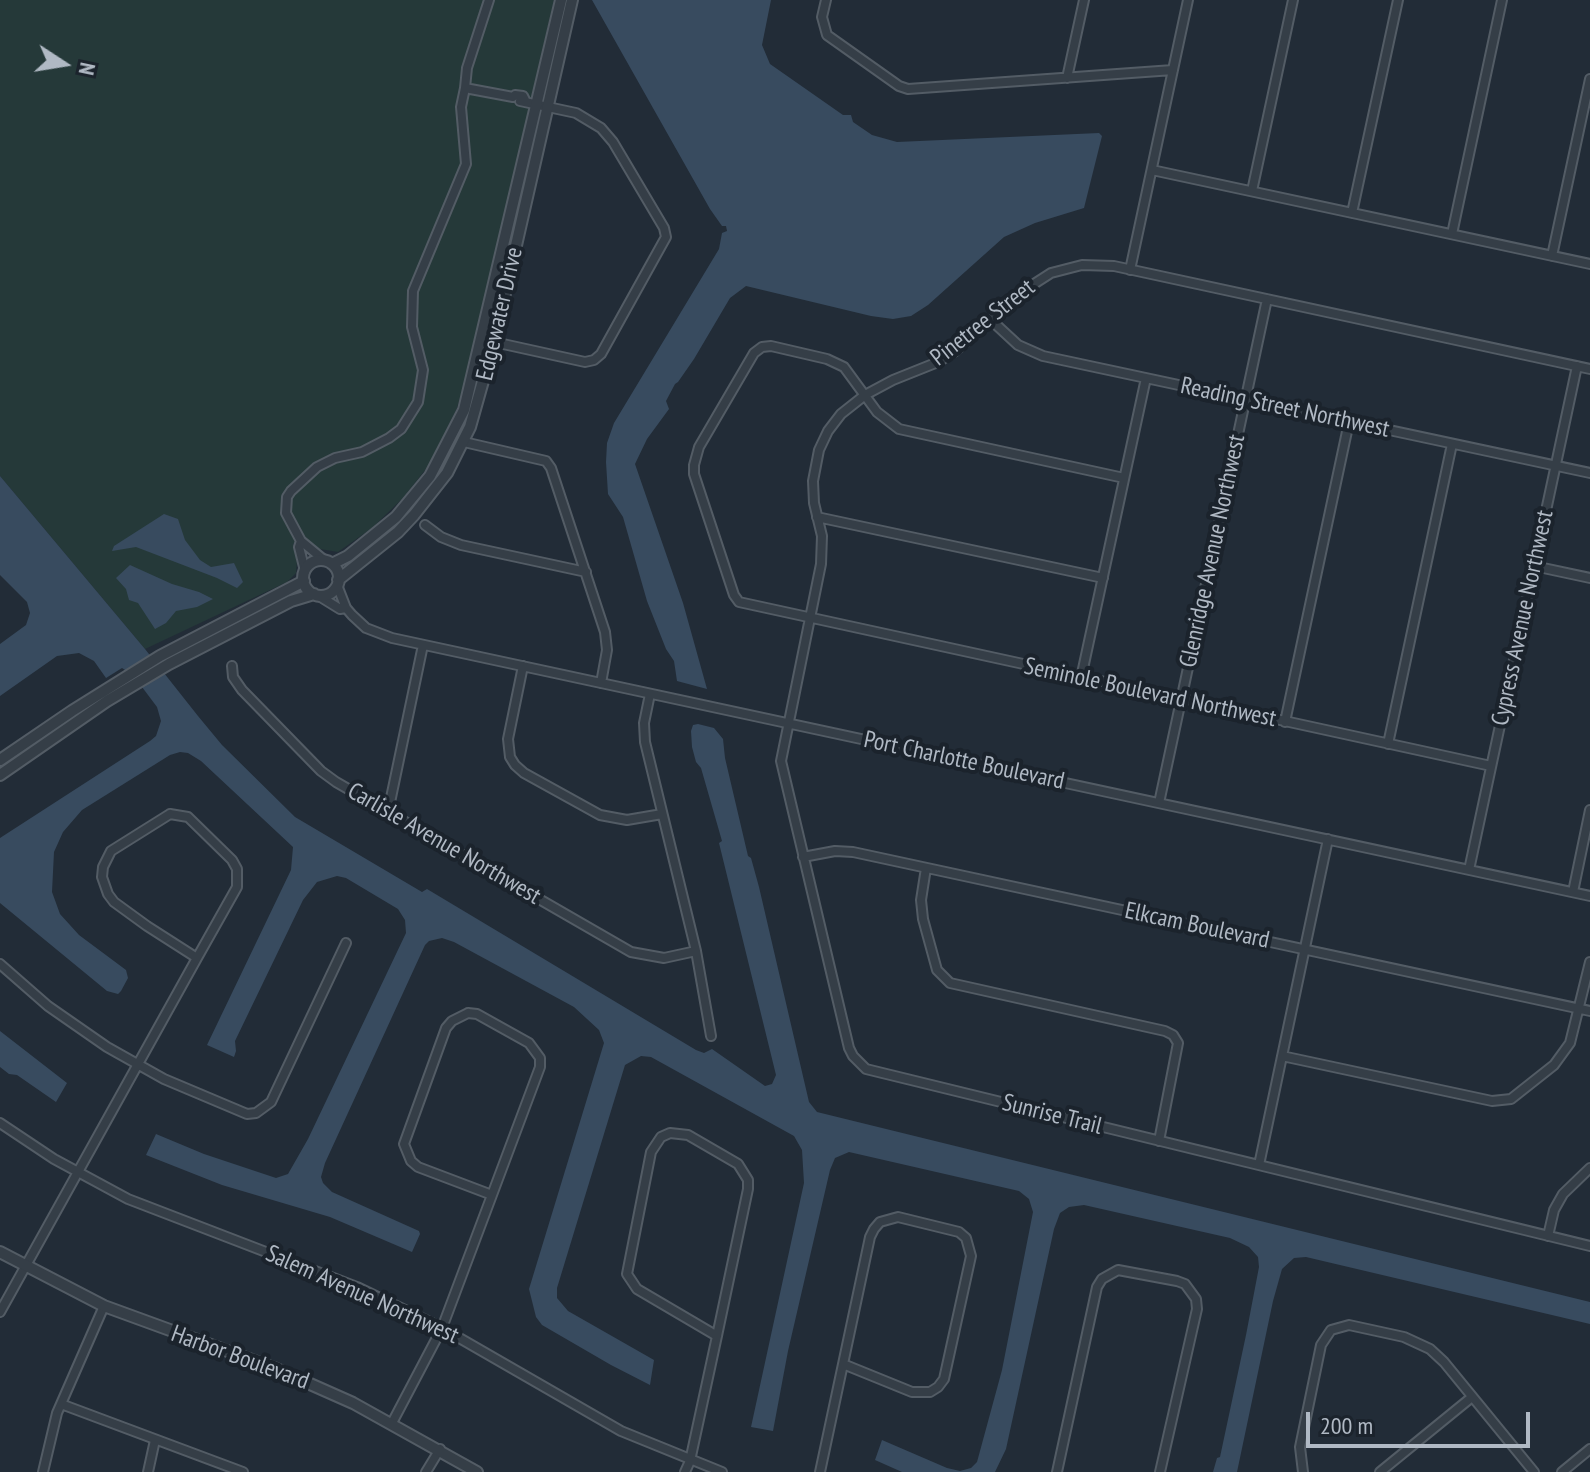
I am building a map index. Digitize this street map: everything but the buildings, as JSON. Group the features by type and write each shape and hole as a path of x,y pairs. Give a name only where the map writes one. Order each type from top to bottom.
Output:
{"street":[{"name":"Edgewater Drive","path":"338,583 414,515 447,473 464,442 482,392 494,342 543,105 561,0"},
{"name":"Edgewater Drive","path":"328,562 348,556 396,517 430,476 458,424 572,0"},
{"path":"832,0 826,0 822,17 827,35 908,89 1173,70"},
{"path":"1067,78 1084,0"},
{"path":"1130,270 1188,0"},
{"path":"1252,191 1293,0"},
{"path":"1352,213 1398,0"},
{"path":"1452,234 1502,0"},
{"path":"0,775 169,664 291,601 327,595 338,583 337,572 301,541 286,513 287,497 317,467 335,458 362,452 389,438 401,429 418,402 423,370 412,327 413,291 466,164 461,107 467,68 487,2"},
{"path":"1552,256 1590,79"},
{"path":"465,88 523,96 525,100 585,117 607,134 664,228 666,237 601,354 594,360 585,362 494,342"},
{"path":"1152,170 1590,264"},
{"name":"Pinetree Street","path":"787,723 822,554 813,481 819,450 834,422 865,395 938,362 962,346 1032,283 1061,269 1092,264 1130,270 1590,369"},
{"name":"Glenridge Avenue Northwest","path":"1159,803 1267,299"},
{"name":"Reading Street Northwest","path":"991,320 1010,340 1035,353 1590,473"},
{"name":"Seminole Boulevard Northwest","path":"865,395 851,374 836,362 771,346 762,347 754,353 696,456 694,474 739,602 809,620 1491,766"},
{"name":"Cypress Avenue Northwest","path":"1469,870 1577,366"},
{"path":"1081,678 1146,378"},
{"path":"865,395 883,419 899,429 1124,478"},
{"path":"1285,722 1349,422"},
{"path":"464,442 546,461 551,468 607,641 601,683"},
{"path":"1388,744 1452,444"},
{"path":"817,517 1103,578"},
{"path":"425,525 441,537 461,545 586,572"},
{"path":"301,541 299,547 307,589 316,595"},
{"path":"0,760 123,678 304,576 314,562 328,562"},
{"path":"1534,566 1590,578"},
{"name":"Port Charlotte Boulevard","path":"338,583 346,608 359,622 374,632 423,645 1590,896"},
{"name":"Port Charlotte Boulevard","path":"316,595 340,609 346,608"},
{"path":"388,812 423,645"},
{"name":"Carlisle Avenue Northwest","path":"232,666 233,677 242,690 321,771 631,952 664,958 696,951"},
{"path":"523,666 508,739 515,765 600,815 627,820 662,814"},
{"path":"650,694 644,723 645,742 696,951 711,1036"},
{"name":"Sunrise Trail","path":"787,723 781,752 782,771 849,1048 858,1064 874,1073 1590,1246"},
{"path":"1573,892 1590,810"},
{"path":"0,1312 237,887 237,869 232,860 188,817 170,814 111,851 102,877 114,902 197,958"},
{"path":"1259,1165 1328,839"},
{"name":"Elkcam Boulevard","path":"803,857 844,851 1590,1011"},
{"path":"926,868 921,900 923,919 937,970 950,983 1173,1035 1178,1043 1159,1141"},
{"path":"0,964 77,1027 138,1066 247,1114 264,1109 271,1102 346,943"},
{"path":"1282,1056 1502,1101 1519,1094 1560,1059 1574,1034 1590,962"},
{"path":"392,1423 442,1328 492,1195 540,1067 540,1058 529,1043 477,1014 468,1013 452,1021 446,1028 404,1144 406,1153 418,1167 492,1195"},
{"name":"Salem Avenue Northwest","path":"0,1123 78,1173 167,1216 314,1269 442,1328 621,1431 722,1472"},
{"path":"685,1472 717,1336 748,1180 738,1164 688,1135 670,1133 661,1137 651,1152 627,1274 637,1289 717,1336"},
{"path":"1548,1236 1554,1210 1563,1194 1590,1168"},
{"path":"820,1472 843,1364 874,1229 880,1222 898,1217 959,1232 966,1238 971,1256 944,1379 938,1387 921,1394 912,1392 843,1364"},
{"name":"Harbor Boulevard","path":"0,1252 104,1306 274,1368 392,1423 477,1472"},
{"path":"1057,1472 1097,1287 1102,1279 1118,1270 1177,1281 1192,1291 1196,1299 1197,1309 1160,1472"},
{"path":"43,1472 61,1404 104,1306"},
{"path":"1303,1472 1300,1447 1321,1345 1331,1330 1349,1325 1422,1344 1444,1362 1534,1472"},
{"path":"1380,1472 1472,1397"},
{"path":"61,1404 243,1472"},
{"path":"148,1472 155,1440"},
{"path":"426,1472 440,1449"},
{"path":"1562,1472 1590,1449"}],"green space":[{"path":"0,0 554,0 469,367 457,408 429,465 403,498 372,528 338,552 314,548 306,537 293,544 296,573 287,582 145,649 0,476"}],"water":[{"path":"592,0 771,0 762,45 770,64 843,115 851,115 853,122 872,135 897,142 1099,133 1102,136 1084,208 1035,223 1004,237 928,305 911,316 893,319 871,316 746,286 730,298 694,359 675,384 666,401 669,409 647,439 635,464 683,603 707,689 677,681 674,661 647,601 623,517 608,494 606,462 607,443 614,423 719,249 722,233 727,231 710,209"},
{"path":"0,476 222,745 295,817 422,892 427,889 696,1050 704,1053 712,1049 765,1086 772,1084 776,1075 719,843 722,841 692,747 691,731 693,725 698,724 714,728 723,739 748,856 759,887 809,1102 817,1112 1590,1302 1590,1324 1306,1257 1294,1258 1282,1269 1273,1301 1237,1472 1213,1472 1220,1457 1246,1335 1259,1267 1258,1257 1249,1247 1230,1238 1084,1205 1069,1207 1060,1213 1054,1229 1006,1449 995,1472 902,1472 875,1460 882,1440 947,1468 960,1471 971,1468 977,1462 1002,1370 1033,1212 1029,1199 1019,1191 849,1152 835,1158 830,1170 788,1351 773,1431 751,1427 804,1183 802,1150 794,1136 651,1057 641,1056 625,1065 557,1288 557,1298 568,1311 654,1360 650,1385 611,1365 542,1325 536,1317 529,1289 604,1043 599,1030 574,1007 442,938 425,945 321,1177 332,1192 419,1231 412,1252 330,1217 222,1185 146,1155 156,1134 276,1178 288,1174 308,1139 406,933 405,920 398,909 346,878 337,876 317,882 303,900 235,1041 234,1057 207,1045 291,870 293,847 201,761 180,752 170,755 82,810 63,832 54,852 52,892 60,914 79,935 126,970 128,978 118,994 107,991 0,903 0,838 150,741 156,736 161,721 157,707 133,675 122,668 106,678 94,661 79,653 57,656 0,696 0,644 26,625 30,613 27,602 0,575"},
{"path":"164,514 178,519 185,540 200,560 211,567 234,563 243,582 237,588 136,547 112,551 114,546"},
{"path":"130,565 213,599 197,607 176,611 166,623 155,629 138,603 129,600 126,589 116,578"},
{"path":"0,1031 67,1083 56,1102 0,1067"}]}
